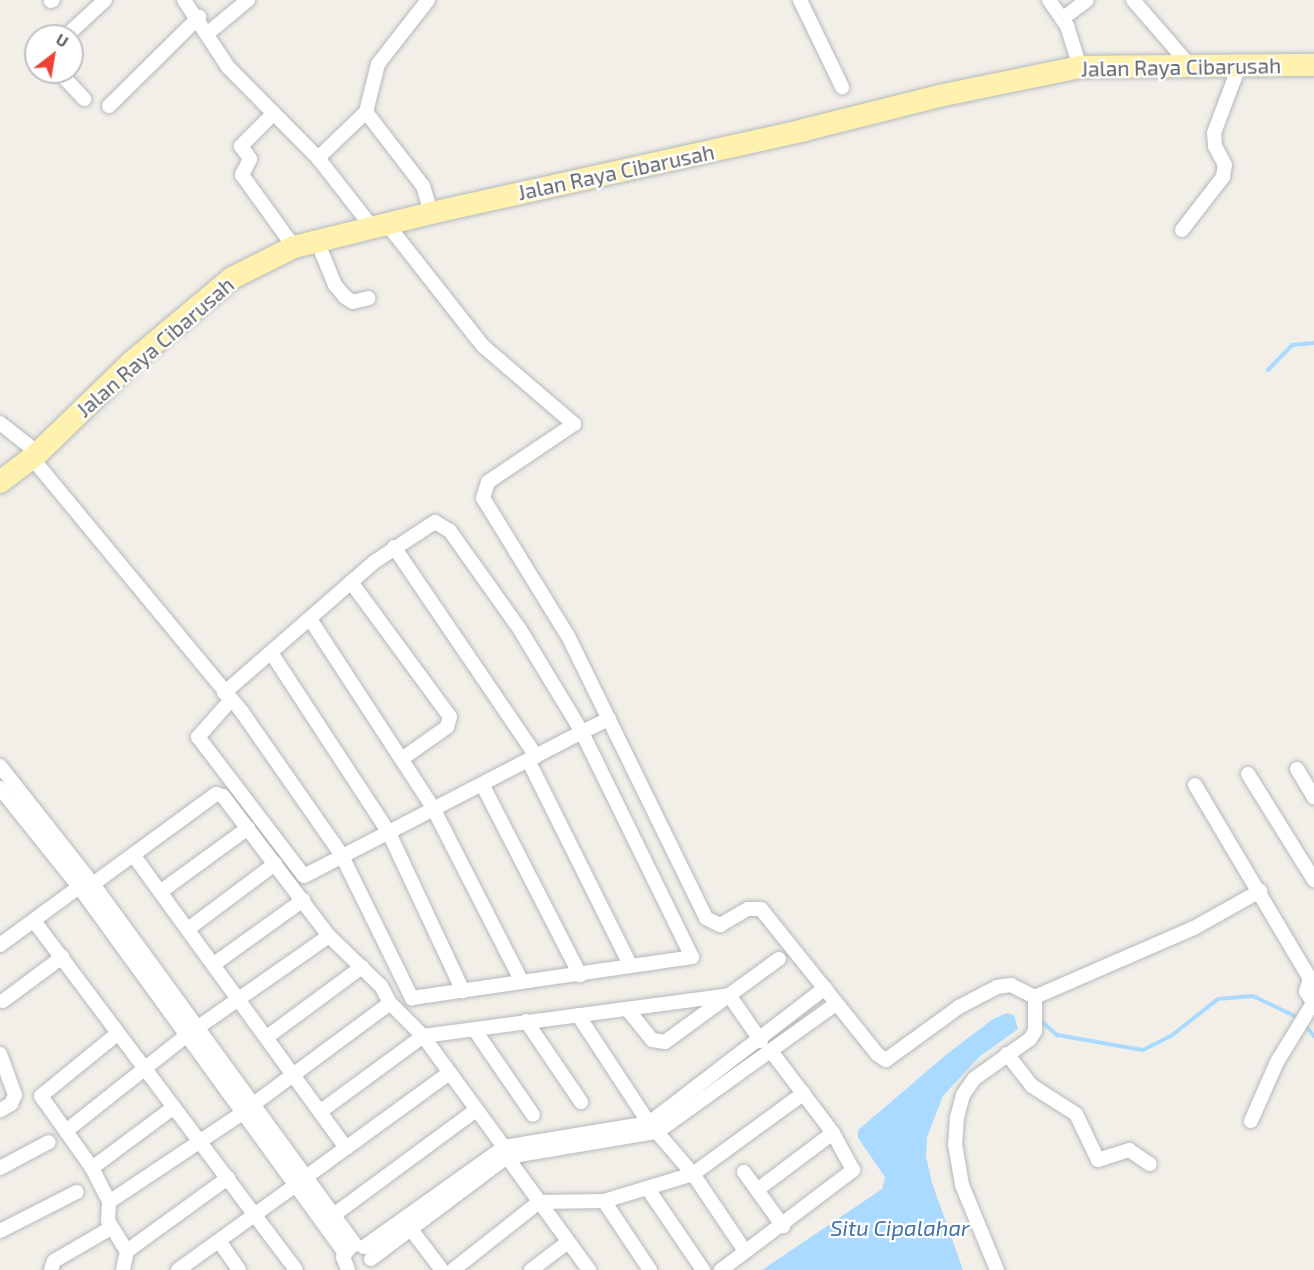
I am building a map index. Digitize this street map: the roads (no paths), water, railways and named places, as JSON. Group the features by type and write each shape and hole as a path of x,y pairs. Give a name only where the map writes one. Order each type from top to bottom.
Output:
{"main road":[{"name":"Jalan Raya Cibarusah","path":"0,482 35,456 133,361 232,278 294,247 431,213 1080,67 1314,64"}],"street":[{"path":"79,24 105,0"},
{"path":"184,0 199,17 228,67 318,158 483,346 574,424 488,482 483,498 568,636 706,918 720,925 748,909 761,909 877,1054 886,1060 959,1007 997,987 1011,985 1035,998"},
{"path":"208,33 248,0"},
{"path":"318,158 366,112 378,64 428,0"},
{"path":"800,0 842,87"},
{"path":"1049,0 1062,19 1080,67"},
{"path":"1062,19 1087,0"},
{"path":"1133,0 1191,67"},
{"path":"109,105 199,17"},
{"path":"1182,230 1223,177 1225,165 1215,146 1214,133 1240,64"},
{"path":"70,84 84,99"},
{"path":"366,112 423,186 431,213"},
{"path":"274,113 241,146 250,159 242,175 294,247"},
{"path":"317,241 334,285 353,302 369,298"},
{"path":"0,423 35,456 227,697 341,854 412,998 692,957 582,732 519,628 450,531 435,522 394,547 351,582 227,697 198,737 300,875 305,876 341,854 482,784 582,732 609,719"},
{"path":"394,547 532,758 630,965"},
{"path":"351,582 450,717 447,727 404,758"},
{"path":"310,619 404,758 433,808 522,982"},
{"path":"272,654 388,831 463,991"},
{"path":"0,766 93,885 356,1261"},
{"path":"1297,769 1314,797"},
{"path":"1248,774 1314,880"},
{"path":"482,784 580,975"},
{"path":"1195,785 1312,978 1306,992 1313,1004 1262,1091 1251,1121"},
{"path":"0,788 193,1031"},
{"path":"93,885 216,795 223,796 329,936 362,967 390,1003 423,1036 589,1270"},
{"path":"160,892 248,828"},
{"path":"134,856 346,1148"},
{"path":"188,929 275,864"},
{"path":"0,945 79,887"},
{"path":"1035,998 1194,928 1260,891"},
{"path":"214,964 303,900"},
{"path":"34,921 296,1270"},
{"path":"66,1131 193,1031 329,936"},
{"path":"3,1001 62,957"},
{"path":"628,1010 652,1040 665,1042 779,959"},
{"path":"267,1037 362,967"},
{"path":"653,1127 825,988"},
{"path":"729,995 761,1041"},
{"path":"321,1111 423,1036 729,995"},
{"path":"997,1270 962,1185 955,1144 963,1095 974,1079 1030,1039 1035,1031 1035,998"},
{"path":"109,1202 202,1142 390,1003"},
{"path":"356,1261 506,1152 653,1127 771,1051 836,1004"},
{"path":"578,1015 653,1127 693,1174 745,1251"},
{"path":"526,1021 581,1102"},
{"path":"474,1029 533,1115"},
{"path":"117,1034 42,1092 41,1100 92,1168 109,1202 106,1214 111,1228 127,1251"},
{"path":"721,1270 851,1175 852,1166 833,1133 771,1051"},
{"path":"0,1054 14,1100 0,1110"},
{"path":"1007,1054 1032,1086 1076,1114 1098,1160 1130,1150 1150,1164"},
{"path":"180,1270 449,1073"},
{"path":"453,1270 539,1202 604,1201 693,1174 804,1093"},
{"path":"92,1168 174,1107"},
{"path":"335,1214 476,1110"},
{"path":"757,1190 833,1133"},
{"path":"0,1168 50,1142"},
{"path":"356,1261 410,1228 506,1152"},
{"path":"744,1172 783,1226"},
{"path":"123,1270 127,1251 228,1178"},
{"path":"301,1181 335,1214 356,1261"},
{"path":"648,1189 703,1270"},
{"path":"0,1231 77,1192"},
{"path":"604,1201 650,1270"},
{"path":"51,1270 54,1261 111,1228"},
{"path":"410,1228 442,1270"},
{"path":"219,1242 239,1270"},
{"path":"531,1270 568,1242"}],"water":[{"name":"Situ Cipalahar","path":"1007,1013 1014,1015 1018,1029 979,1057 943,1096 927,1137 926,1157 932,1183 963,1270 762,1270 882,1189 885,1177 858,1138 858,1130 947,1054 993,1019"}],"waterway":[{"path":"1268,370 1292,345 1314,343"},
{"path":"1042,1022 1057,1035 1143,1050 1171,1036 1218,999 1253,996 1299,1018"},
{"path":"1304,1024 1314,1036"}]}
